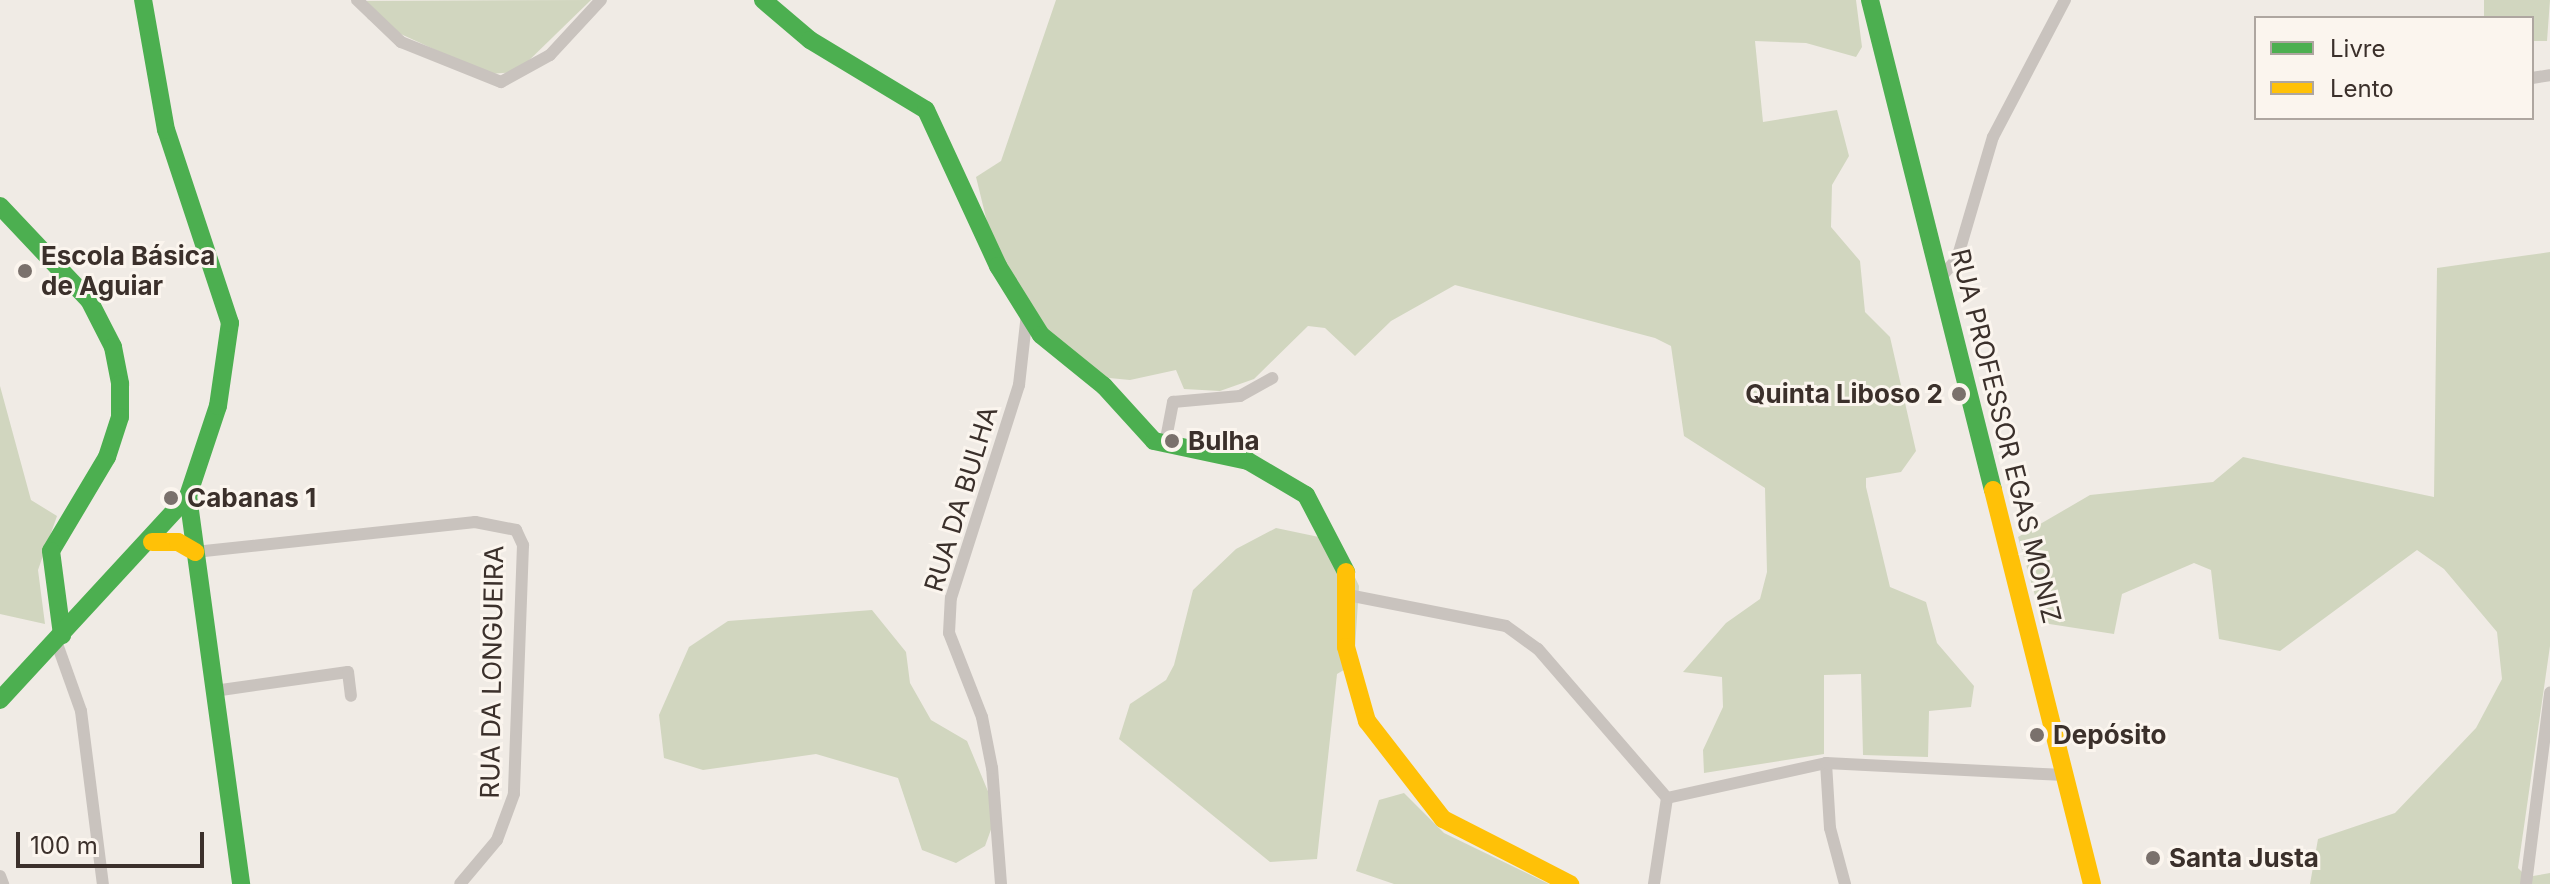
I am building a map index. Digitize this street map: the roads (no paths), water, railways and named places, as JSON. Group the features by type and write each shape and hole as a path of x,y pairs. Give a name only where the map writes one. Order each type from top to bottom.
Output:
{"street":[{"path":"0,700 152,542 188,496 218,406 230,323 166,130 143,0"},
{"path":"357,0 401,42 501,82 550,55 601,0"},
{"path":"763,0 810,40 926,110 998,266 1041,335 1104,386 1139,430 1165,444 1248,461 1306,495 1346,561 1352,689 1398,765 1443,819 1570,884"},
{"name":"RUA PROFESSOR EGAS MONIZ","path":"1870,0 2092,884"},
{"path":"1939,279 1957,259 1993,137 2065,0"},
{"path":"0,206 89,300 113,347 120,384 120,417 107,457 51,551 59,638 81,711 103,884"},
{"name":"RUA DA BULHA","path":"1001,884 992,768 982,717 949,633 950,609 1019,385 1027,312"},
{"path":"1165,444 1173,402 1240,396 1272,378"},
{"path":"188,496 241,884"},
{"name":"RUA DA LONGUEIRA","path":"195,552 475,522 516,530 523,545 514,794 497,840 460,884"},
{"path":"152,542 178,542 195,552"},
{"path":"1348,595 1506,626 1538,649 1667,798 1654,884"},
{"path":"214,691 348,672 351,696"},
{"path":"2526,884 2550,693"},
{"path":"1826,763 1830,828 1845,884"},
{"path":"1667,798 1826,763 2065,775"},
{"path":"0,876 3,884"}],"place":[{"name":"Escola Básica de Aguiar","path":"25,271"},
{"name":"Quinta Liboso 2","path":"1959,394"},
{"name":"Bulha","path":"1172,441"},
{"name":"Cabanas 1","path":"171,498"},
{"name":"Depósito","path":"2037,735"},
{"name":"Santa Justa","path":"2153,858"}]}
